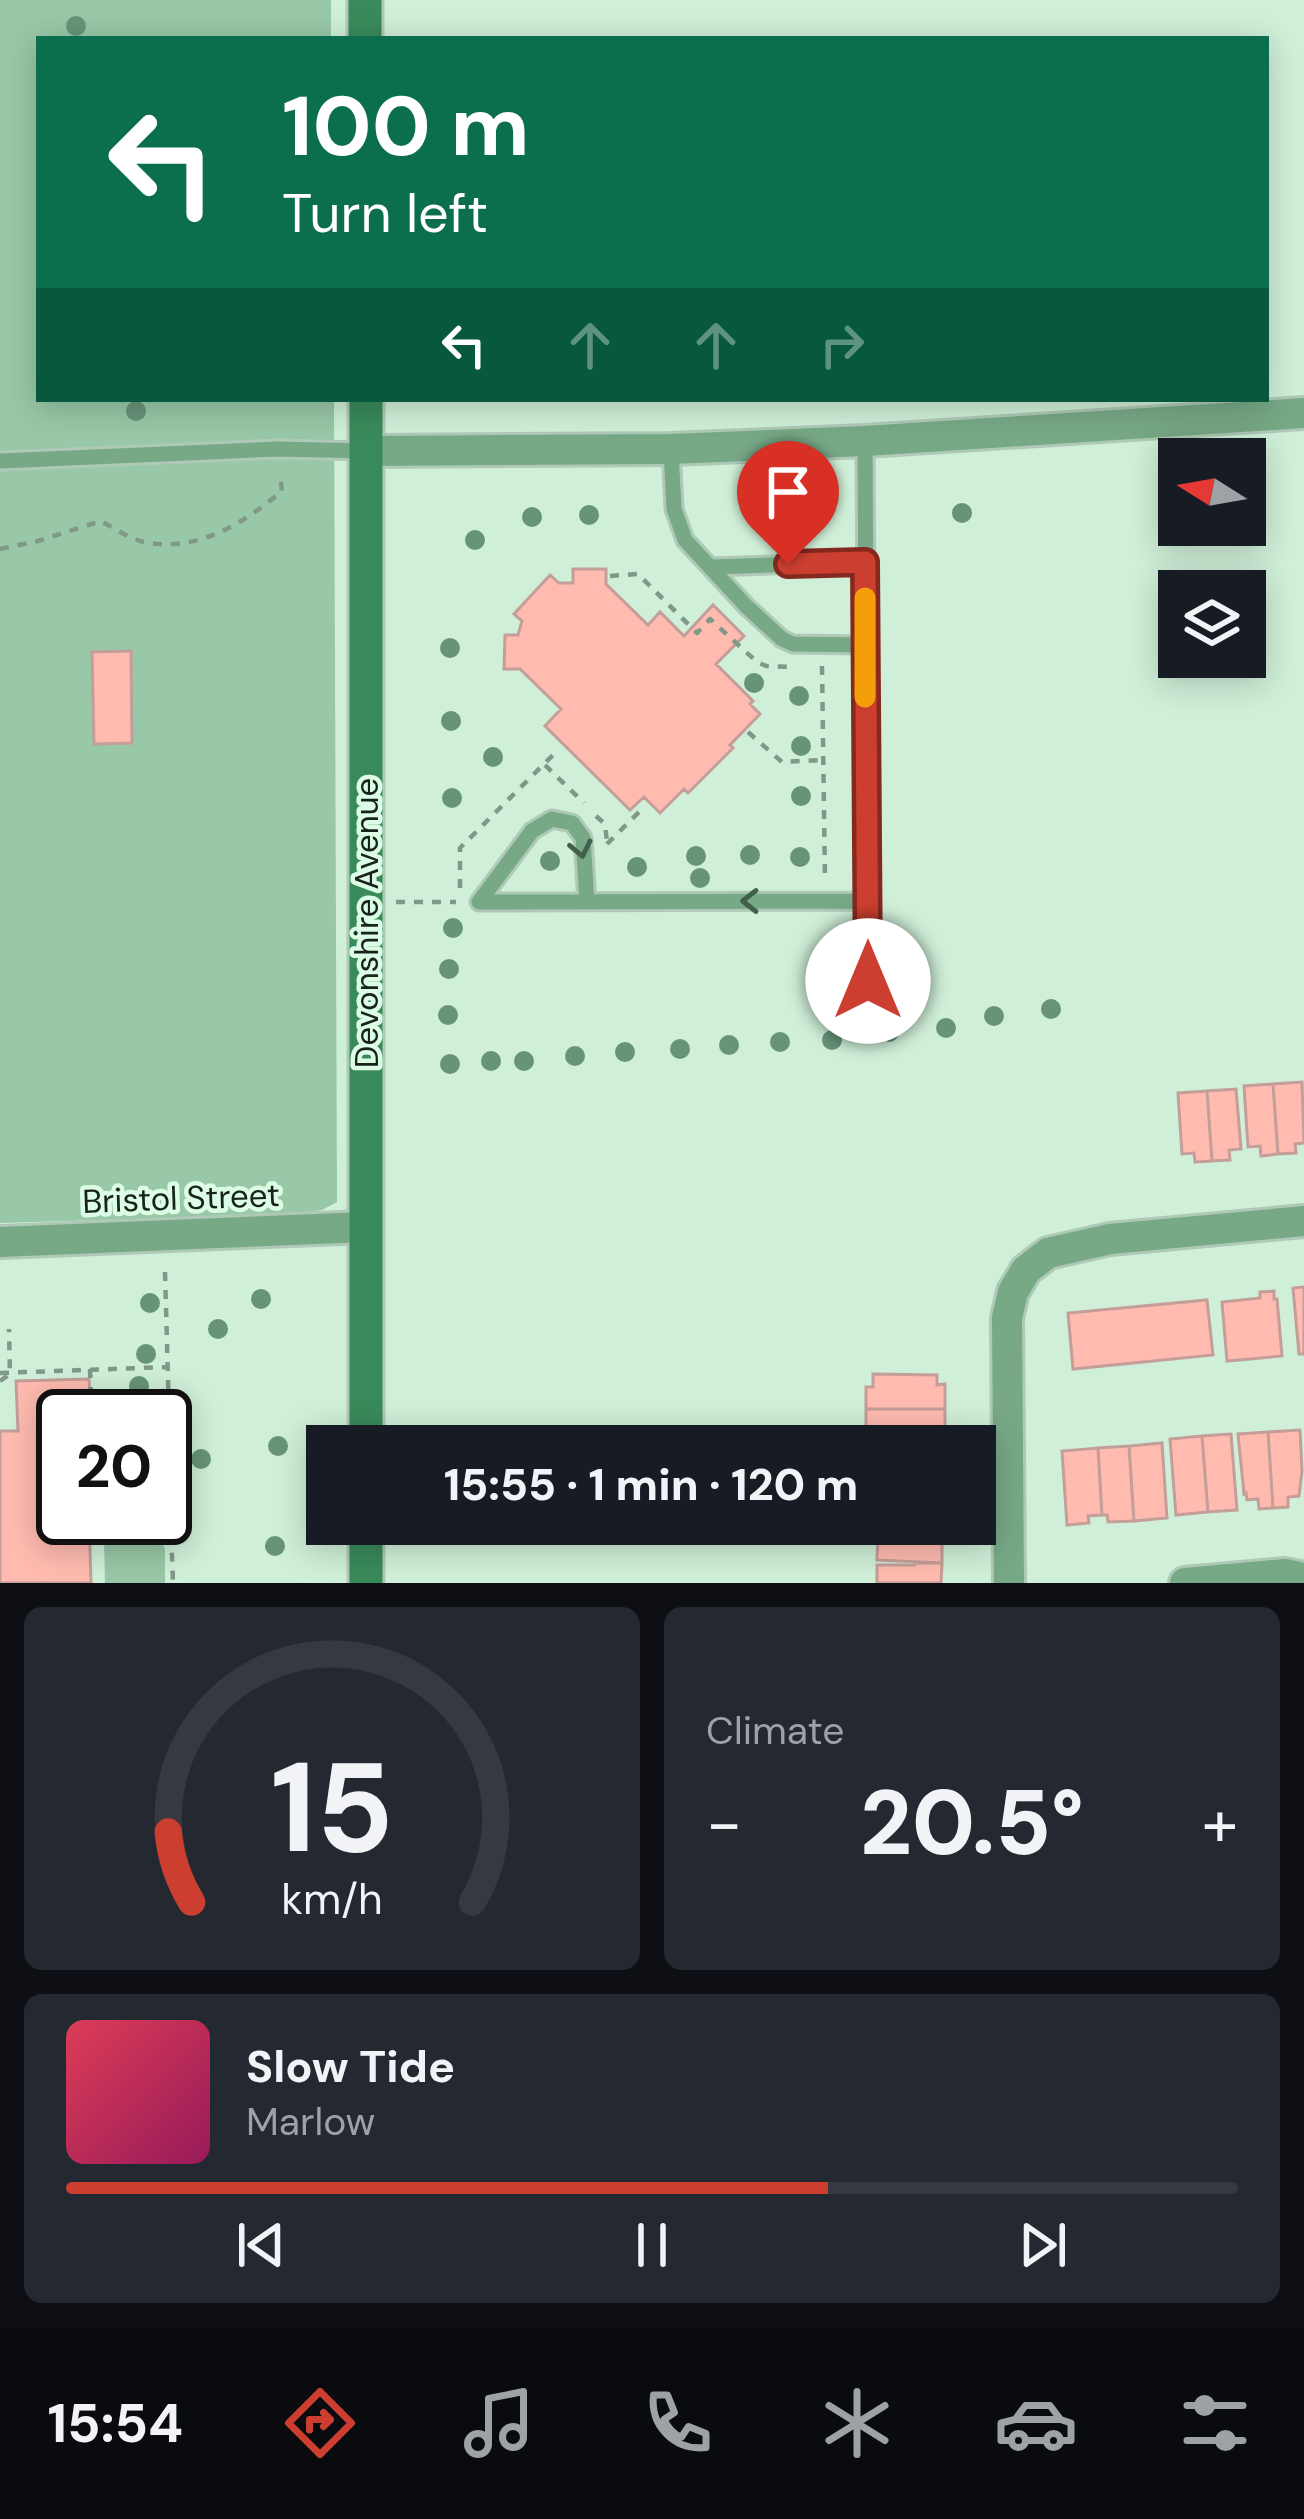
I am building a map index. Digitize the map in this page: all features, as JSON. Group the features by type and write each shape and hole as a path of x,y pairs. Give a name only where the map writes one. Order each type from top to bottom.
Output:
{"main road":[{"path":"364,0 365,36"},
{"name":"Devonshire Avenue","path":"366,402 366,1425"},
{"path":"366,1545 366,1583"}],"street":[{"path":"366,451 865,441 1304,413"},
{"path":"1009,1583 1007,1318 1013,1292 1026,1270 1048,1253 1109,1239 1304,1221"},
{"name":"Bristol Street","path":"0,1242 366,1227"},
{"path":"1185,1583 1285,1574 1304,1578"}],"lane":[{"path":"865,441 868,981"},
{"path":"670,448 674,509 686,540 782,640 810,646 865,645"},
{"path":"0,460 277,449 366,451"},
{"path":"710,566 865,562"},
{"path":"587,902 584,838 572,823 552,819 532,831 479,902 587,902 867,892"}],"path":[{"path":"0,549 101,521 142,542 183,543 229,530 282,491 277,449"},
{"path":"610,576 638,574 698,633 710,619 740,646"},
{"path":"822,666 825,884 867,892"},
{"path":"748,732 782,762 823,760"},
{"path":"366,903 460,902 460,848 560,748"},
{"path":"607,863 608,842 641,810"},
{"path":"165,1272 168,1389"},
{"path":"9,1329 10,1374"},
{"path":"0,1377 168,1367"},
{"path":"90,1370 91,1389"},
{"path":"169,1545 173,1583"}],"green space":[{"path":"0,0 331,0 331,36 36,36 36,402 334,402 337,1202 299,1214 0,1223"},
{"path":"104,1545 164,1545 165,1583 105,1583"}],"building":[{"path":"573,569 606,569 606,584 648,625 660,612 684,636 713,605 744,636 716,664 760,714 688,793 684,789 660,813 644,797 630,810 545,726 561,709 520,669 504,669 505,635 518,635 522,621 514,614 550,575 559,583 573,583"},
{"path":"131,651 132,743 94,744 92,652"},
{"path":"1302,1082 1304,1143 1295,1144 1296,1153 1278,1154 1273,1084"},
{"path":"1273,1084 1278,1154 1261,1156 1260,1146 1248,1147 1244,1086"},
{"path":"1236,1089 1241,1149 1229,1150 1230,1160 1212,1161 1207,1091"},
{"path":"1207,1091 1212,1161 1195,1162 1194,1153 1182,1154 1178,1093"},
{"path":"1304,1287 1304,1354 1299,1354 1293,1288"},
{"path":"1274,1291 1282,1356 1227,1361 1222,1302 1260,1298 1260,1292"},
{"path":"1207,1300 1213,1355 1073,1369 1068,1313"},
{"path":"873,1374 937,1375 937,1385 945,1384 945,1409 866,1409 866,1387 873,1387"},
{"path":"89,1379 90,1389 36,1389 36,1545 90,1545 91,1583 0,1583 0,1431 18,1431 16,1381"},
{"path":"866,1409 945,1409 945,1425 866,1425"},
{"path":"1300,1430 1299,1496 1288,1497 1288,1507 1273,1508 1268,1432"},
{"path":"1268,1432 1273,1508 1259,1509 1258,1499 1247,1500 1244,1494 1238,1434"},
{"path":"1231,1434 1237,1510 1208,1512 1202,1436"},
{"path":"1202,1436 1208,1512 1176,1515 1170,1439"},
{"path":"1162,1443 1167,1518 1134,1521 1129,1446"},
{"path":"1129,1446 1134,1521 1108,1522 1107,1515 1102,1515 1098,1448"},
{"path":"1098,1448 1102,1515 1088,1516 1089,1523 1067,1525 1062,1451"},
{"path":"877,1545 942,1545 942,1563 877,1560"},
{"path":"942,1563 941,1583 877,1583 877,1565"}],"slow traffic":[{"path":"865,598 865,697"}],"route":[{"path":"788,564 865,562 868,981"}]}
